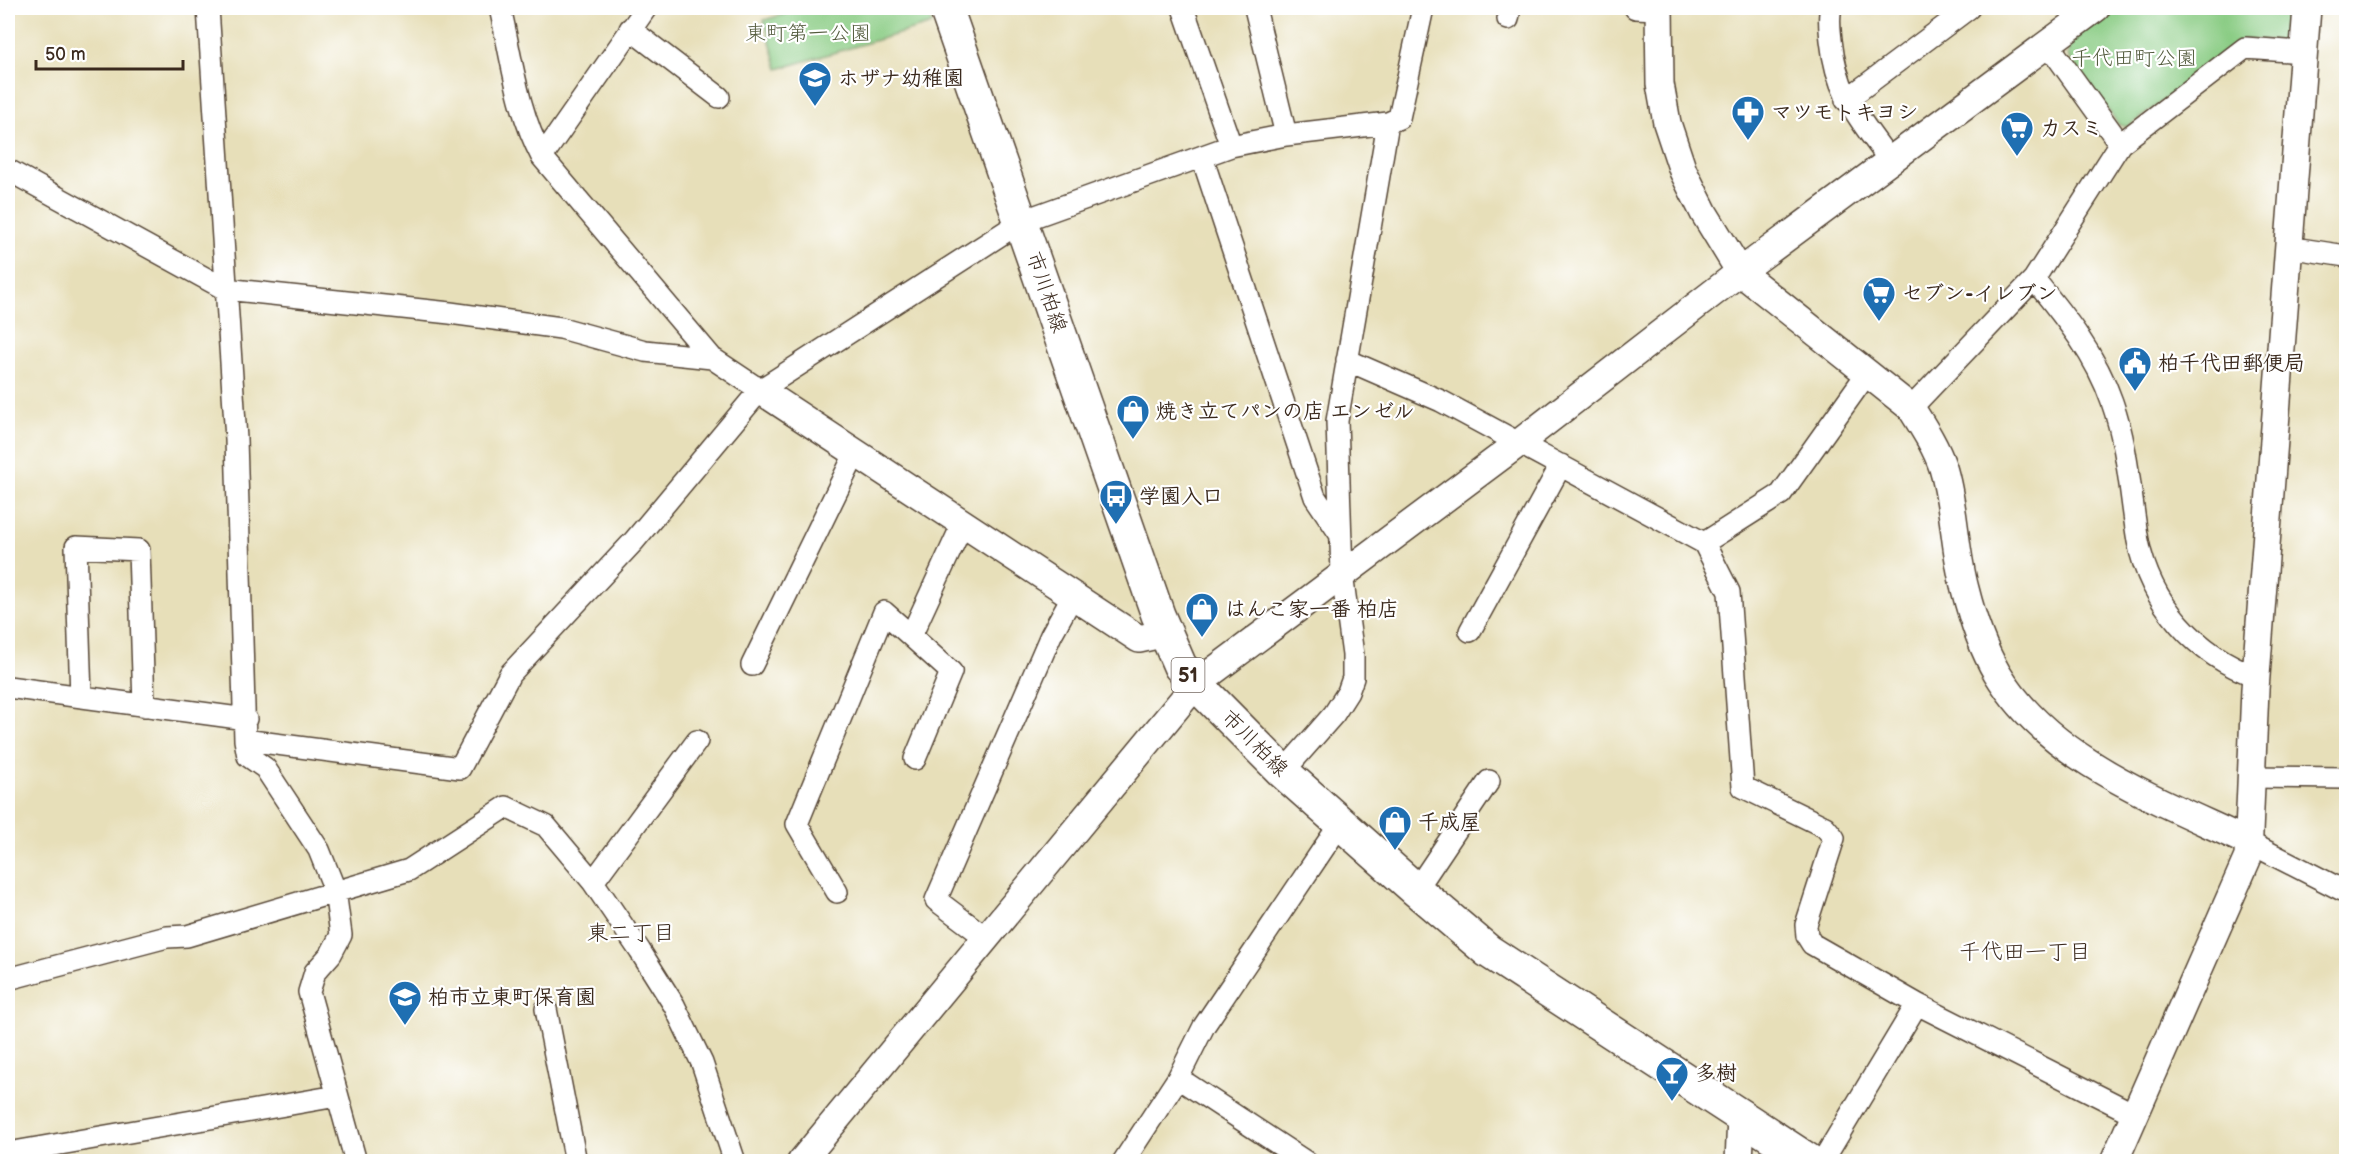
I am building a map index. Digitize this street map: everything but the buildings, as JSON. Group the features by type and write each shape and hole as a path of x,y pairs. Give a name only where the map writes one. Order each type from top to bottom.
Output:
{"main road":[{"name":"市川柏線","path":"946,8 1166,633 1180,666 1283,772 1488,951 1811,1161"}],"street":[{"path":"208,8 236,439 238,579 248,756 266,768 319,850 335,890 341,934 331,954 315,972 309,992 356,1161"},
{"path":"500,8 517,93 532,138 542,157 712,357 1139,639 1166,633"},
{"path":"542,157 646,8"},
{"path":"1183,8 1231,146"},
{"path":"1255,8 1286,135"},
{"path":"8,687 144,706 245,729 460,768 510,674 634,541 760,390 1022,221 1231,146 1286,135 1388,123 1399,118 1423,8"},
{"path":"1651,8 1667,123 1683,171 1704,213 1740,272 1869,372 1911,408 1929,438 1942,467 1964,587 1982,638 1997,673 2023,707 2060,741 2109,776 2250,843 2346,892"},
{"path":"1831,8 1834,65 1846,100 1890,161"},
{"path":"1846,100 1969,8"},
{"path":"801,1161 1196,684 1519,443 1740,272 2096,8"},
{"path":"2114,1161 2248,857 2256,676 2307,8"},
{"path":"630,29 719,97"},
{"path":"2048,44 2120,144"},
{"path":"1911,408 2034,279 2120,144 2245,48 2303,52"},
{"path":"1283,772 1334,714 1348,692 1353,678 1353,655 1342,574 1337,422 1388,123"},
{"path":"1202,157 1315,497 1341,534"},
{"path":"8,170 225,289 460,314 561,328 645,351 712,357"},
{"path":"2287,247 2346,256"},
{"path":"2034,279 2095,363 2111,399 2124,444 2138,542 2155,588 2174,619 2196,641 2220,659 2256,676"},
{"path":"1347,360 1441,401 1704,543 1729,592 1743,787 1825,827 1834,838 1806,925 1807,936 1812,944 1917,1004 2136,1115"},
{"path":"1704,543 1781,494 1869,372"},
{"path":"752,665 856,452"},
{"path":"1470,631 1561,465"},
{"path":"912,636 963,523"},
{"path":"81,697 76,547 139,550 144,706"},
{"path":"985,937 936,900 1051,635 1073,595"},
{"path":"837,892 797,824 884,612 951,672 915,759"},
{"path":"593,882 697,741"},
{"path":"2251,777 2346,778"},
{"path":"1416,890 1489,781"},
{"path":"8,979 167,937 187,936 335,890 409,870 506,807 546,826 593,882 674,1005 702,1064 735,1161"},
{"path":"1123,1161 1178,1078 1204,1026 1340,824"},
{"path":"1822,1161 1917,1004"},
{"path":"546,1010 576,1161"},
{"path":"1178,1078 1306,1161"},
{"path":"8,1153 337,1096"},
{"path":"1739,1161 1741,1117"}],"green space":[{"name":"東町第一公園","path":"805,8 927,8 932,24 778,69 764,20"},
{"name":"千代田町公園","path":"2113,8 2297,8 2295,35 2288,42 2245,39 2128,127 2119,125 2068,56 2068,41"}],"place":[{"name":"ホザナ幼稚園","path":"815,107"},
{"name":"マツモトキヨシ","path":"1748,141"},
{"name":"カスミ","path":"2017,157"},
{"name":"セブン-イレブン","path":"1879,322"},
{"name":"柏千代田郵便局","path":"2135,392"},
{"name":"焼き立てパンの店 エンゼル","path":"1133,440"},
{"name":"学園入口","path":"1116,525"},
{"name":"はんこ家一番 柏店","path":"1202,638"},
{"name":"千成屋","path":"1395,851"},
{"name":"柏市立東町保育園","path":"405,1026"},
{"name":"多樹","path":"1672,1102"}],"district":[{"name":"東二丁目","path":"631,932"},
{"name":"千代田一丁目","path":"2025,951"}]}
